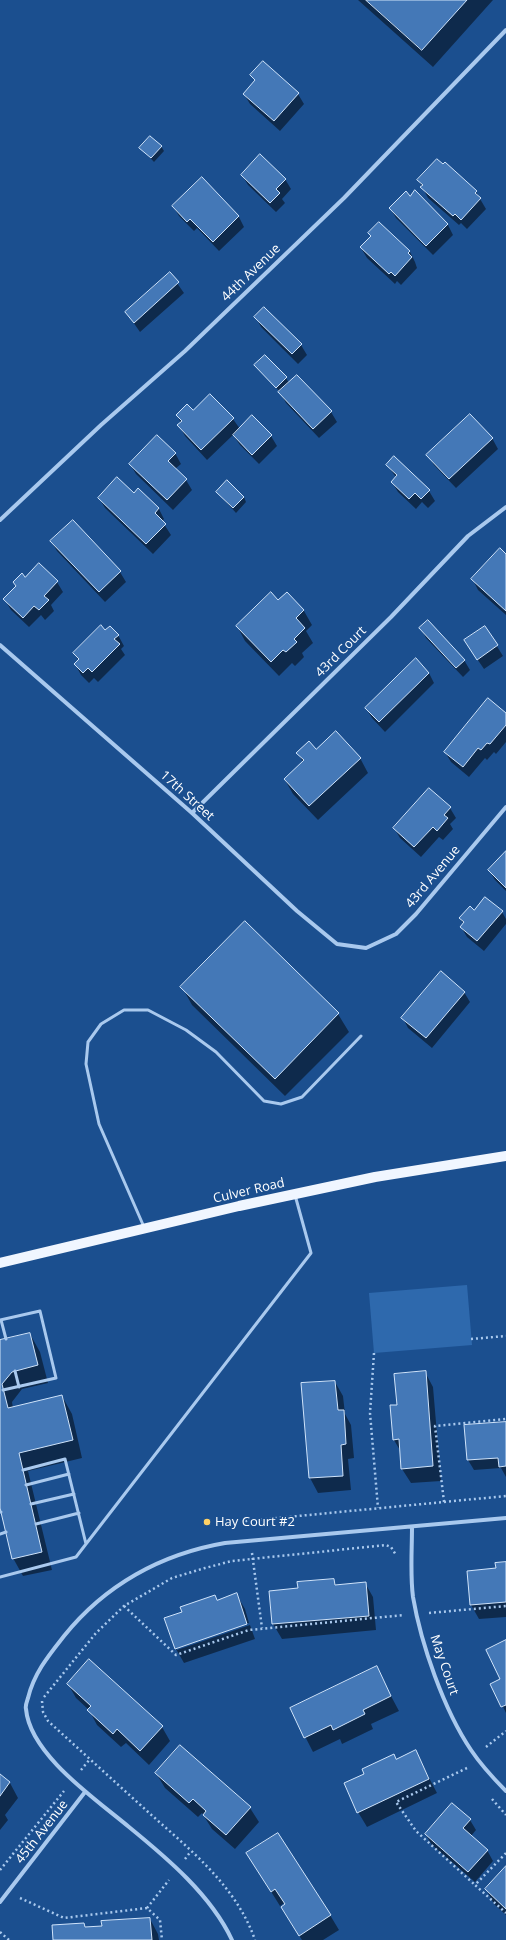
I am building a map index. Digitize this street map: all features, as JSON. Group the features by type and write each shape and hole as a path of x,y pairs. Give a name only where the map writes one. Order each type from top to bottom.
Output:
{"main road":[{"name":"Culver Road","path":"0,1263 295,1194 375,1177 506,1156"}],"street":[{"name":"44th Avenue","path":"0,520 101,425 185,351 344,198 506,30"},
{"name":"43rd Court","path":"192,813 391,616 468,536 506,508"},
{"name":"17th Street","path":"0,645 192,813 297,911 338,944 366,948"},
{"name":"43rd Avenue","path":"366,948 396,934 416,914 506,807"},
{"path":"232,1940 226,1926 210,1903 180,1872 130,1827 85,1792 51,1757 34,1735 26,1709 32,1682 46,1659 79,1617 122,1581 172,1556 198,1547 225,1543 506,1518"},
{"name":"May Court","path":"412,1527 413,1596 427,1650 457,1727 471,1751 488,1773 506,1791"},
{"name":"45th Avenue","path":"0,1902 85,1792"}],"lane":[{"path":"145,1229 98,1124 86,1064 88,1042 101,1024 124,1010 148,1010 186,1030 216,1052 264,1101 281,1104 302,1098 361,1036"},
{"path":"0,1576 76,1557 310,1253 295,1194"},
{"path":"3,1390 56,1378 40,1311 0,1320 6,1339"},
{"path":"15,1371 19,1387"},
{"path":"23,1470 65,1459 86,1544"},
{"path":"26,1485 69,1474"},
{"path":"31,1504 74,1494"},
{"path":"36,1524 79,1513"},
{"path":"0,1534 6,1532"}],"path":[{"path":"471,1339 506,1336"},
{"path":"374,1353 370,1413 378,1508"},
{"path":"444,1502 436,1426 506,1419"},
{"path":"255,1940 249,1922 227,1887 191,1851 48,1721 43,1712 42,1701 47,1692 96,1633 124,1606 145,1592 172,1578 232,1561 386,1545 391,1547 397,1557"},
{"path":"124,1606 176,1655 249,1630 405,1617 418,1614 506,1606"},
{"path":"404,1608 405,1617"},
{"path":"0,1870 90,1759"},
{"path":"464,1763 470,1772"},
{"path":"467,1768 396,1802 416,1832 506,1913"},
{"path":"491,1798 506,1815"},
{"path":"475,1885 506,1853"},
{"path":"8,1892 64,1918 147,1908 160,1920 162,1940"},
{"path":"0,1932 9,1940"}],"shaded area":[{"path":"467,1285 472,1345 374,1353 369,1293"}],"building":[{"path":"366,0 467,0 422,50"},
{"path":"263,61 299,93 274,121 243,94 255,80 250,75"},
{"path":"150,136 162,146 151,158 139,148"},
{"path":"260,154 286,179 276,189 280,193 270,203 241,175"},
{"path":"437,159 443,164 445,162 477,191 475,193 481,198 461,220 455,214 453,216 420,187 423,185 417,180"},
{"path":"202,177 239,216 213,242 190,219 187,222 172,206"},
{"path":"415,190 448,224 426,246 389,208 406,191 410,196"},
{"path":"379,222 410,251 408,253 412,257 395,276 391,272 389,274 360,247 371,236 368,233"},
{"path":"170,272 179,282 134,323 125,312"},
{"path":"264,307 302,344 292,354 254,317"},
{"path":"265,355 287,377 276,388 254,365"},
{"path":"297,375 332,411 313,429 278,392"},
{"path":"210,394 234,418 201,450 177,425 182,421 176,415 187,404 193,410"},
{"path":"470,414 493,438 449,479 426,455"},
{"path":"252,415 272,435 252,455 233,435"},
{"path":"157,435 176,453 168,461 187,479 167,500 129,464"},
{"path":"394,456 430,490 421,499 415,493 409,499 391,482 397,475 386,465"},
{"path":"117,477 134,493 138,488 159,508 155,513 166,524 146,544 98,498"},
{"path":"227,480 244,497 233,508 216,492"},
{"path":"73,520 121,571 99,592 50,541"},
{"path":"500,548 506,554 506,611 471,579"},
{"path":"39,563 58,581 44,596 49,600 39,610 34,606 23,618 3,599 16,586 13,582 22,573 25,577"},
{"path":"271,592 278,600 287,592 304,610 296,618 305,628 294,639 297,642 286,652 283,650 271,662 236,626"},
{"path":"428,620 465,660 456,668 419,628"},
{"path":"101,625 105,630 110,626 119,635 114,639 120,644 92,672 88,668 83,673 74,664 79,659 73,653"},
{"path":"485,626 498,645 477,660 464,640"},
{"path":"416,658 429,673 379,722 365,708"},
{"path":"488,698 506,713 506,725 490,744 487,743 481,750 478,748 463,767 444,752"},
{"path":"336,731 361,758 309,806 284,779 304,760 296,753 309,741 316,749"},
{"path":"429,788 451,807 444,815 448,818 437,831 433,827 414,847 393,828"},
{"path":"506,851 506,888 488,870"},
{"path":"485,897 503,911 477,941 460,927 464,922 459,918 470,906 474,910"},
{"path":"245,921 339,1013 275,1079 180,987"},
{"path":"441,971 465,992 426,1038 401,1018"},
{"path":"30,1333 38,1365 12,1372 2,1384 8,1408 62,1395 73,1440 19,1453 42,1552 12,1559 0,1508 0,1340"},
{"path":"426,1371 433,1466 401,1469 399,1439 393,1440 390,1405 397,1405 394,1374"},
{"path":"335,1381 338,1410 344,1410 346,1444 341,1445 343,1476 309,1478 301,1383"},
{"path":"506,1422 506,1466 499,1467 498,1458 467,1460 464,1425"},
{"path":"506,1562 506,1602 470,1605 467,1571 496,1568 495,1563"},
{"path":"334,1579 335,1585 366,1582 369,1616 272,1624 269,1591 298,1588 297,1582"},
{"path":"237,1593 247,1624 175,1649 164,1618 182,1612 180,1607 215,1595 217,1600"},
{"path":"506,1640 506,1705 501,1707 490,1684 500,1679 486,1650"},
{"path":"89,1659 163,1726 140,1751 117,1729 113,1734 87,1710 91,1706 67,1684"},
{"path":"377,1666 391,1696 363,1710 365,1714 333,1730 331,1725 304,1738 290,1708"},
{"path":"180,1745 251,1807 226,1835 203,1815 206,1811 193,1799 189,1803 155,1773"},
{"path":"416,1750 429,1779 357,1813 344,1783 364,1774 362,1769 394,1754 396,1759"},
{"path":"0,1774 10,1782 0,1796"},
{"path":"452,1803 471,1819 463,1828 488,1850 468,1872 425,1834"},
{"path":"278,1833 331,1915 299,1936 281,1907 285,1904 275,1889 271,1892 246,1853"},
{"path":"506,1866 506,1909 485,1889"},
{"path":"150,1918 152,1940 53,1940 52,1925 84,1923 85,1927 102,1926 101,1921"}],"place":[{"name":"Hay Court #2","path":"207,1522"}]}
